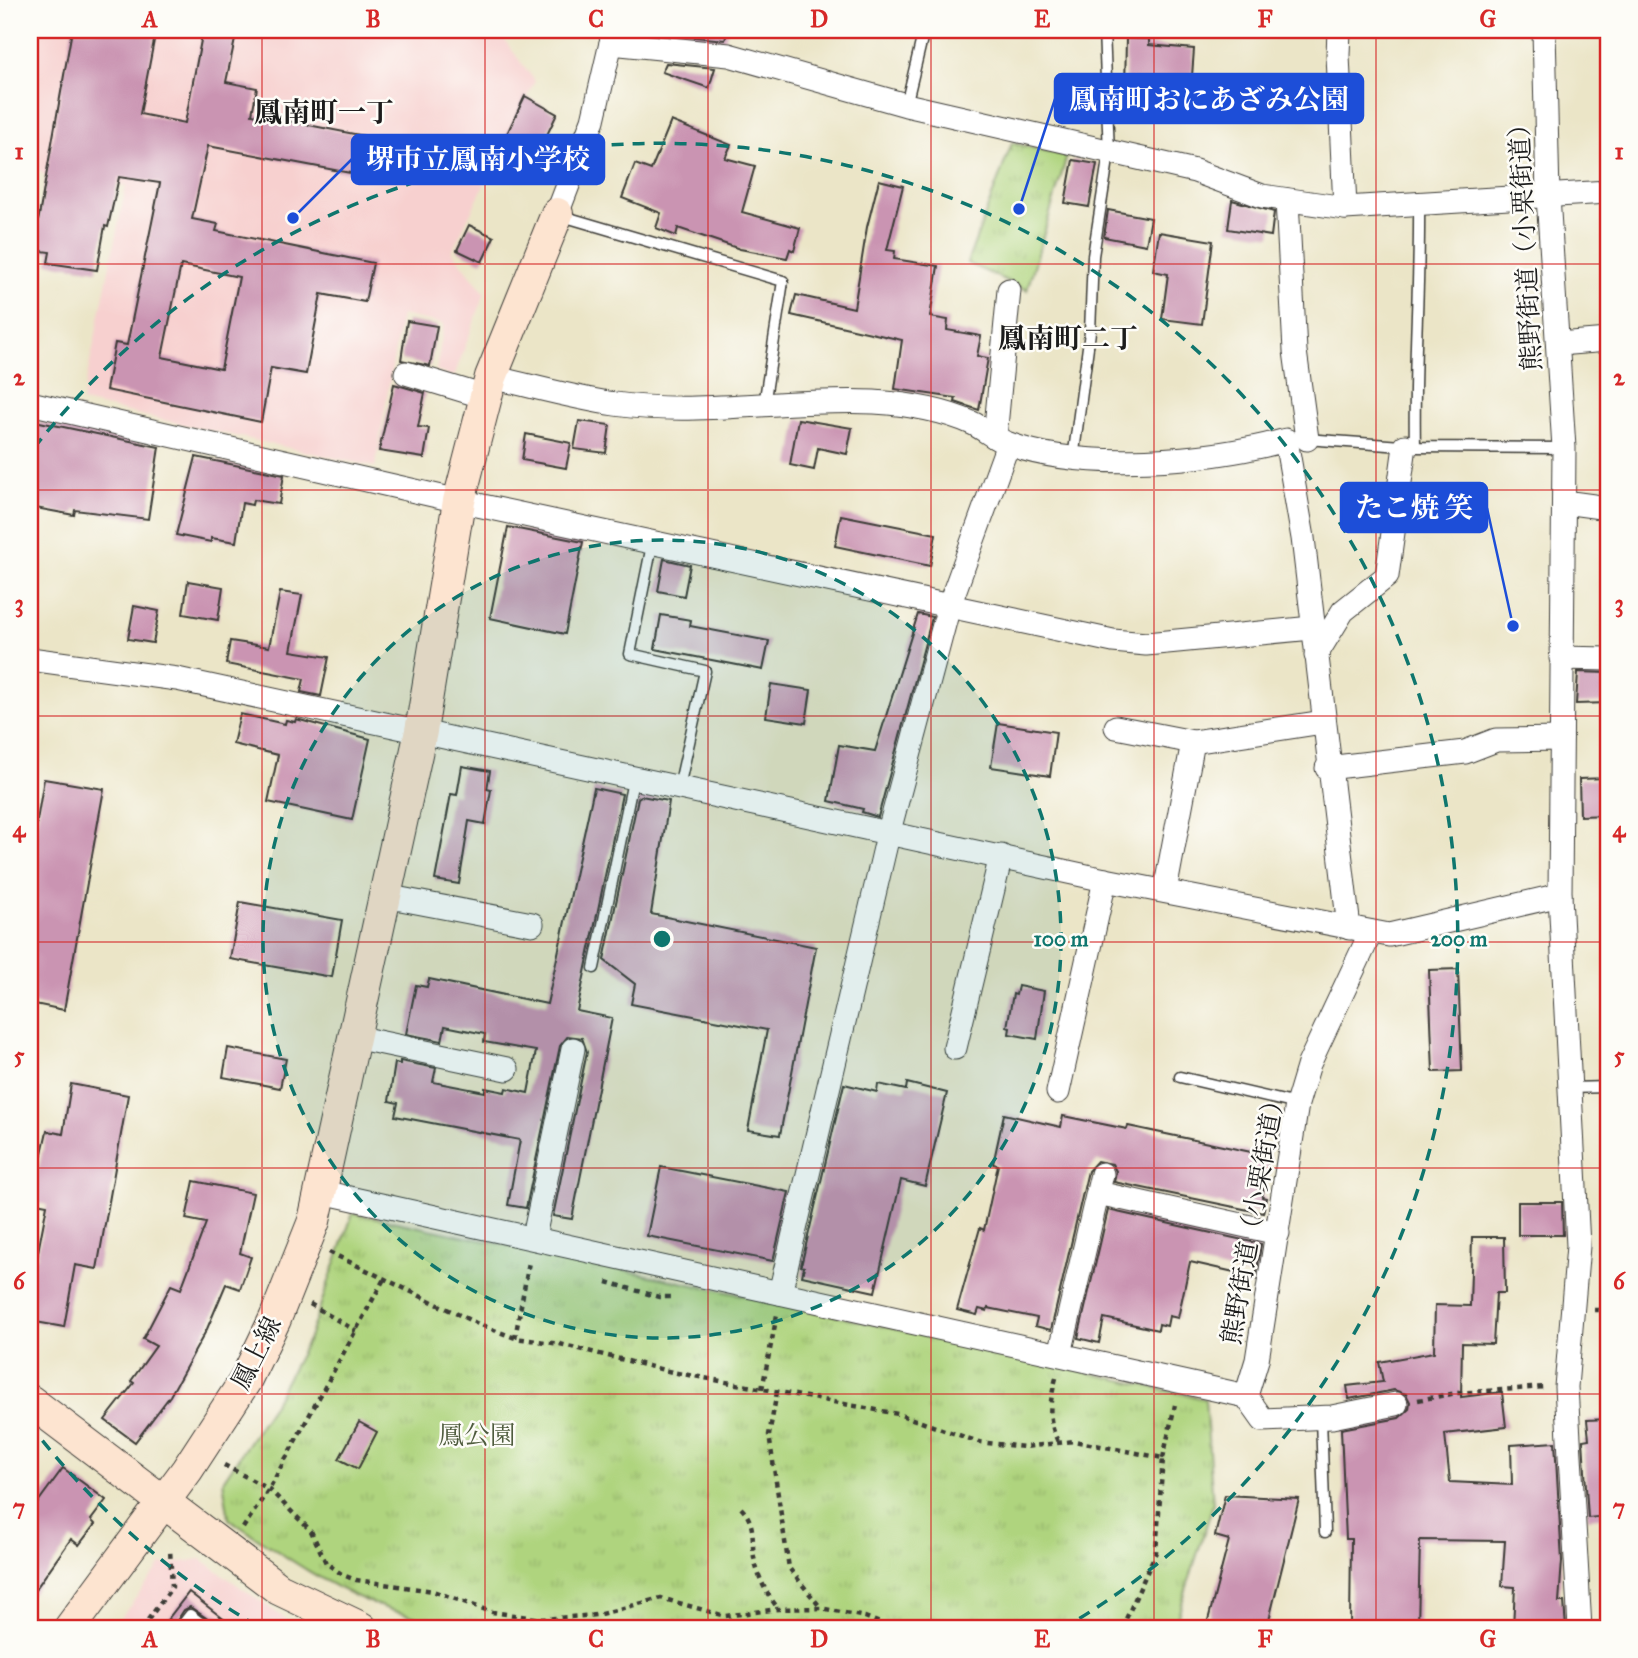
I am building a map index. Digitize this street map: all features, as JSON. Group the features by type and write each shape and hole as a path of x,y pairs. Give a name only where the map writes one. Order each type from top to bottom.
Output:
{"street":[{"path":"1339,30 1345,208"},
{"name":"熊野街道（小栗街道）","path":"1544,30 1548,196 1564,449 1560,895 1578,1246 1566,1387 1580,1628"},
{"path":"557,214 593,121 613,36 729,55 906,105 1195,171 1262,196 1287,200 1345,208 1608,192"},
{"path":"1287,200 1295,351 1296,439 1303,538 1327,768 1359,930"},
{"name":"鳳上線","path":"70,1628 165,1501 245,1381 275,1319 322,1192 421,731 459,501 488,387 557,214"},
{"path":"780,1293 889,831 949,606 1001,440 1009,290"},
{"path":"1558,344 1608,340"},
{"path":"406,373 616,404 764,405 875,402 941,413 972,424 1001,440 1073,459 1175,458 1255,448 1296,439"},
{"path":"30,403 459,501 653,540 1113,641 1146,644 1312,628"},
{"path":"1316,655 1343,611 1387,576 1410,447"},
{"path":"1564,502 1608,508"},
{"path":"1561,658 1608,659"},
{"path":"30,659 177,679 889,831 1105,880 1389,935 1560,895"},
{"path":"1116,727 1192,742 1323,722"},
{"path":"1327,768 1465,752 1496,740 1561,739"},
{"path":"1165,891 1192,742"},
{"path":"955,1048 1001,856"},
{"path":"1058,1092 1105,880"},
{"path":"385,896 532,924"},
{"name":"熊野街道（小栗街道）","path":"1246,1396 1257,1360 1297,1104 1309,1064 1359,930"},
{"path":"354,1037 507,1069"},
{"path":"534,1237 573,1049"},
{"path":"1060,1354 1100,1183 1278,1233"},
{"path":"322,1192 1246,1396 1263,1420 1321,1418 1396,1404"},
{"path":"30,1401 279,1589 361,1628"}],"lane":[{"path":"906,105 924,30"},
{"path":"1073,459 1090,332 1093,256 1109,153 1104,32 1077,30"},
{"path":"1410,447 1420,285 1419,205"},
{"path":"557,214 783,281 764,405"},
{"path":"1296,439 1410,447 1564,449"},
{"path":"653,540 630,654 705,671 679,787"},
{"path":"594,968 634,776"},
{"path":"1180,1077 1297,1104"},
{"path":"1569,1088 1608,1087"},
{"path":"1321,1418 1325,1532"},
{"path":"180,1628 190,1615 207,1628"}],"path":[{"path":"30,89 30,110"},
{"path":"515,1338 534,1237"},
{"path":"329,1252 515,1338 560,1344 672,1372 898,1414 979,1442 1025,1447 1074,1441 1163,1458"},
{"path":"242,1532 269,1489 384,1279"},
{"path":"762,1389 780,1293"},
{"path":"310,1304 356,1331"},
{"path":"1056,1377 1048,1412 1050,1425 1059,1444"},
{"path":"1122,1628 1156,1552 1163,1458 1180,1381"},
{"path":"1396,1404 1457,1393 1566,1387"},
{"path":"777,1392 769,1435 789,1567 821,1608"},
{"path":"220,1462 269,1489 312,1531 326,1563 343,1575 433,1591 492,1612 542,1619 597,1615 661,1598 725,1616 778,1609 821,1608 865,1617 892,1628"},
{"path":"741,1508 750,1520 755,1537 755,1565 768,1596 778,1609"},
{"path":"142,1628 172,1587 170,1549"}],"shaded area":[{"path":"40,30 497,30 535,81 452,251 485,293 454,377 436,371 444,324 401,315 375,467 82,402 126,186 44,175 30,163"},
{"path":"201,1559 287,1620 305,1628 113,1628 161,1565"}],"green space":[{"path":"1012,143 1067,156 1027,290 967,263"},
{"name":"鳳公園","path":"353,1213 779,1303 1205,1399 1213,1504 1174,1628 471,1628 405,1614 331,1584 229,1519 223,1481 272,1407 309,1338"}],"building":[{"path":"72,30 156,30 140,114 185,123 203,30 237,30 226,82 257,88 252,114 385,140 377,178 208,146 192,219 218,224 216,231 373,263 365,302 321,294 306,374 271,368 261,422 106,390 115,343 127,345 160,183 119,177 108,227 105,226 97,270 48,263 50,252 33,250","holes":["181,265 239,277 221,369 162,357"]},
{"path":"677,30 728,30 725,40 675,35"},
{"path":"1126,38 1149,39 1149,45 1194,49 1191,90 1147,86 1147,91 1125,91"},
{"path":"666,63 715,68 709,88 662,72"},
{"path":"525,96 557,114 532,166 500,148"},
{"path":"671,121 731,145 725,158 755,166 742,212 800,228 794,251 790,249 787,258 740,249 678,228 676,236 656,228 661,213 622,198 635,164 651,170"},
{"path":"1073,160 1097,164 1089,207 1065,203"},
{"path":"879,180 903,186 887,250 895,251 894,259 938,266 930,317 948,320 947,330 981,336 977,356 988,358 979,410 955,402 956,398 895,389 902,340 791,315 796,295 854,308 867,227"},
{"path":"1232,200 1274,212 1271,236 1228,229"},
{"path":"1108,210 1151,218 1146,245 1104,237"},
{"path":"469,225 494,237 482,262 457,250"},
{"path":"1159,232 1213,241 1202,324 1162,319 1168,274 1153,271"},
{"path":"407,321 437,326 430,366 401,360"},
{"path":"394,384 425,393 418,427 429,428 424,458 379,451"},
{"path":"798,419 852,428 847,454 818,448 814,470 790,465"},
{"path":"30,420 159,447 148,519 75,510 74,515 30,507"},
{"path":"579,421 610,425 606,453 574,449"},
{"path":"526,434 571,443 566,468 522,460"},
{"path":"196,457 284,475 279,504 253,500 252,505 242,503 236,542 211,538 211,542 176,535"},
{"path":"841,515 936,534 930,566 835,546"},
{"path":"508,527 583,542 565,634 490,618"},
{"path":"664,559 690,565 684,596 658,591"},
{"path":"188,581 223,587 218,620 183,614"},
{"path":"280,592 302,595 291,651 329,657 321,696 301,692 304,679 226,664 230,641 269,647"},
{"path":"134,606 159,611 153,643 128,639"},
{"path":"918,614 932,617 878,817 862,812 863,809 829,801 839,745 875,751"},
{"path":"661,615 691,620 690,626 769,641 763,670 655,649"},
{"path":"1578,672 1608,673 1608,703 1576,704"},
{"path":"771,684 811,690 806,723 766,717"},
{"path":"240,714 285,724 286,720 295,722 296,719 370,739 352,820 268,802 278,755 233,744"},
{"path":"998,723 1056,732 1050,776 991,767"},
{"path":"462,766 490,771 487,789 491,790 485,824 469,821 459,884 435,880 451,794 457,795"},
{"path":"1608,778 1608,815 1580,816 1579,779"},
{"path":"44,779 104,789 64,1010 30,1003 30,862"},
{"path":"594,788 622,794 577,1011 612,1018 572,1219 553,1216 587,1052 582,1038 568,1036 560,1046 526,1208 508,1205 520,1140 395,1116 398,1103 389,1101 395,1063 400,1064 400,1061 436,1068 433,1082 485,1092 485,1088 505,1092 506,1088 528,1093 536,1051 484,1042 485,1034 445,1026 442,1041 406,1034 416,985 427,987 429,979 547,1004"},
{"path":"641,796 669,801 651,914 816,947 780,1135 748,1130 767,1030 631,1004 635,984 604,960 638,798"},
{"path":"240,902 342,920 332,977 230,959"},
{"path":"1458,969 1462,1071 1433,1072 1429,970"},
{"path":"1018,986 1044,991 1037,1039 1009,1034 1010,1028 1007,1027 1013,994 1016,995"},
{"path":"228,1048 286,1059 280,1088 223,1077"},
{"path":"907,1083 947,1093 925,1186 901,1180 875,1292 802,1276 804,1267 801,1266 844,1084 877,1092 878,1084 906,1090"},
{"path":"71,1084 128,1095 97,1269 75,1265 64,1327 30,1321 30,1255 37,1257 47,1205 31,1202 47,1131 63,1134"},
{"path":"1004,1114 1061,1127 1063,1116 1127,1129 1128,1126 1270,1156 1262,1197 1266,1198 1263,1213 1114,1182 1116,1171 1112,1164 1097,1161 1088,1171 1051,1330 1035,1326 1037,1318 988,1308 987,1311 979,1309 977,1315 957,1310 980,1228 984,1230 998,1165 993,1164"},
{"path":"661,1167 789,1192 773,1261 647,1236"},
{"path":"194,1181 253,1193 240,1253 251,1257 240,1289 226,1284 207,1329 170,1396 135,1442 105,1420 134,1383 131,1381 156,1346 143,1339 171,1285 181,1289 206,1223 186,1219"},
{"path":"1518,1202 1562,1202 1563,1235 1518,1235"},
{"path":"1108,1210 1261,1244 1256,1277 1190,1262 1178,1318 1169,1316 1167,1326 1159,1324 1158,1330 1104,1318 1099,1343 1078,1338"},
{"path":"1472,1237 1504,1237 1505,1293 1496,1293 1493,1344 1462,1343 1461,1397 1502,1392 1506,1427 1445,1434 1450,1482 1512,1485 1511,1445 1555,1442 1562,1561 1559,1602 1564,1602 1566,1628 1513,1628 1515,1587 1502,1586 1505,1541 1420,1540 1418,1628 1350,1628 1351,1539 1346,1539 1341,1429 1399,1418 1409,1409 1410,1402 1406,1394 1394,1390 1349,1399 1347,1386 1383,1382 1379,1362 1434,1352 1435,1305 1470,1306"},
{"path":"1608,1419 1608,1516 1588,1518 1583,1440 1589,1439 1587,1420"},
{"path":"359,1422 377,1432 358,1469 339,1459"},
{"path":"63,1468 106,1500 91,1520 95,1524 79,1545 71,1539 30,1597 30,1513"},
{"path":"1225,1495 1299,1499 1267,1628 1206,1628 1229,1540 1215,1536"},
{"path":"189,1592 235,1628 215,1628 212,1622 190,1607 184,1610 172,1628 161,1628"}],"place":[{"name":"鳳南町おにあざみ公園","path":"1019,209"},
{"name":"堺市立鳳南小学校","path":"293,218"},
{"name":"たこ焼 笑","path":"1513,626"}],"district":[{"name":"鳳南町一丁","path":"324,112"},
{"name":"鳳南町二丁","path":"1068,338"}]}
